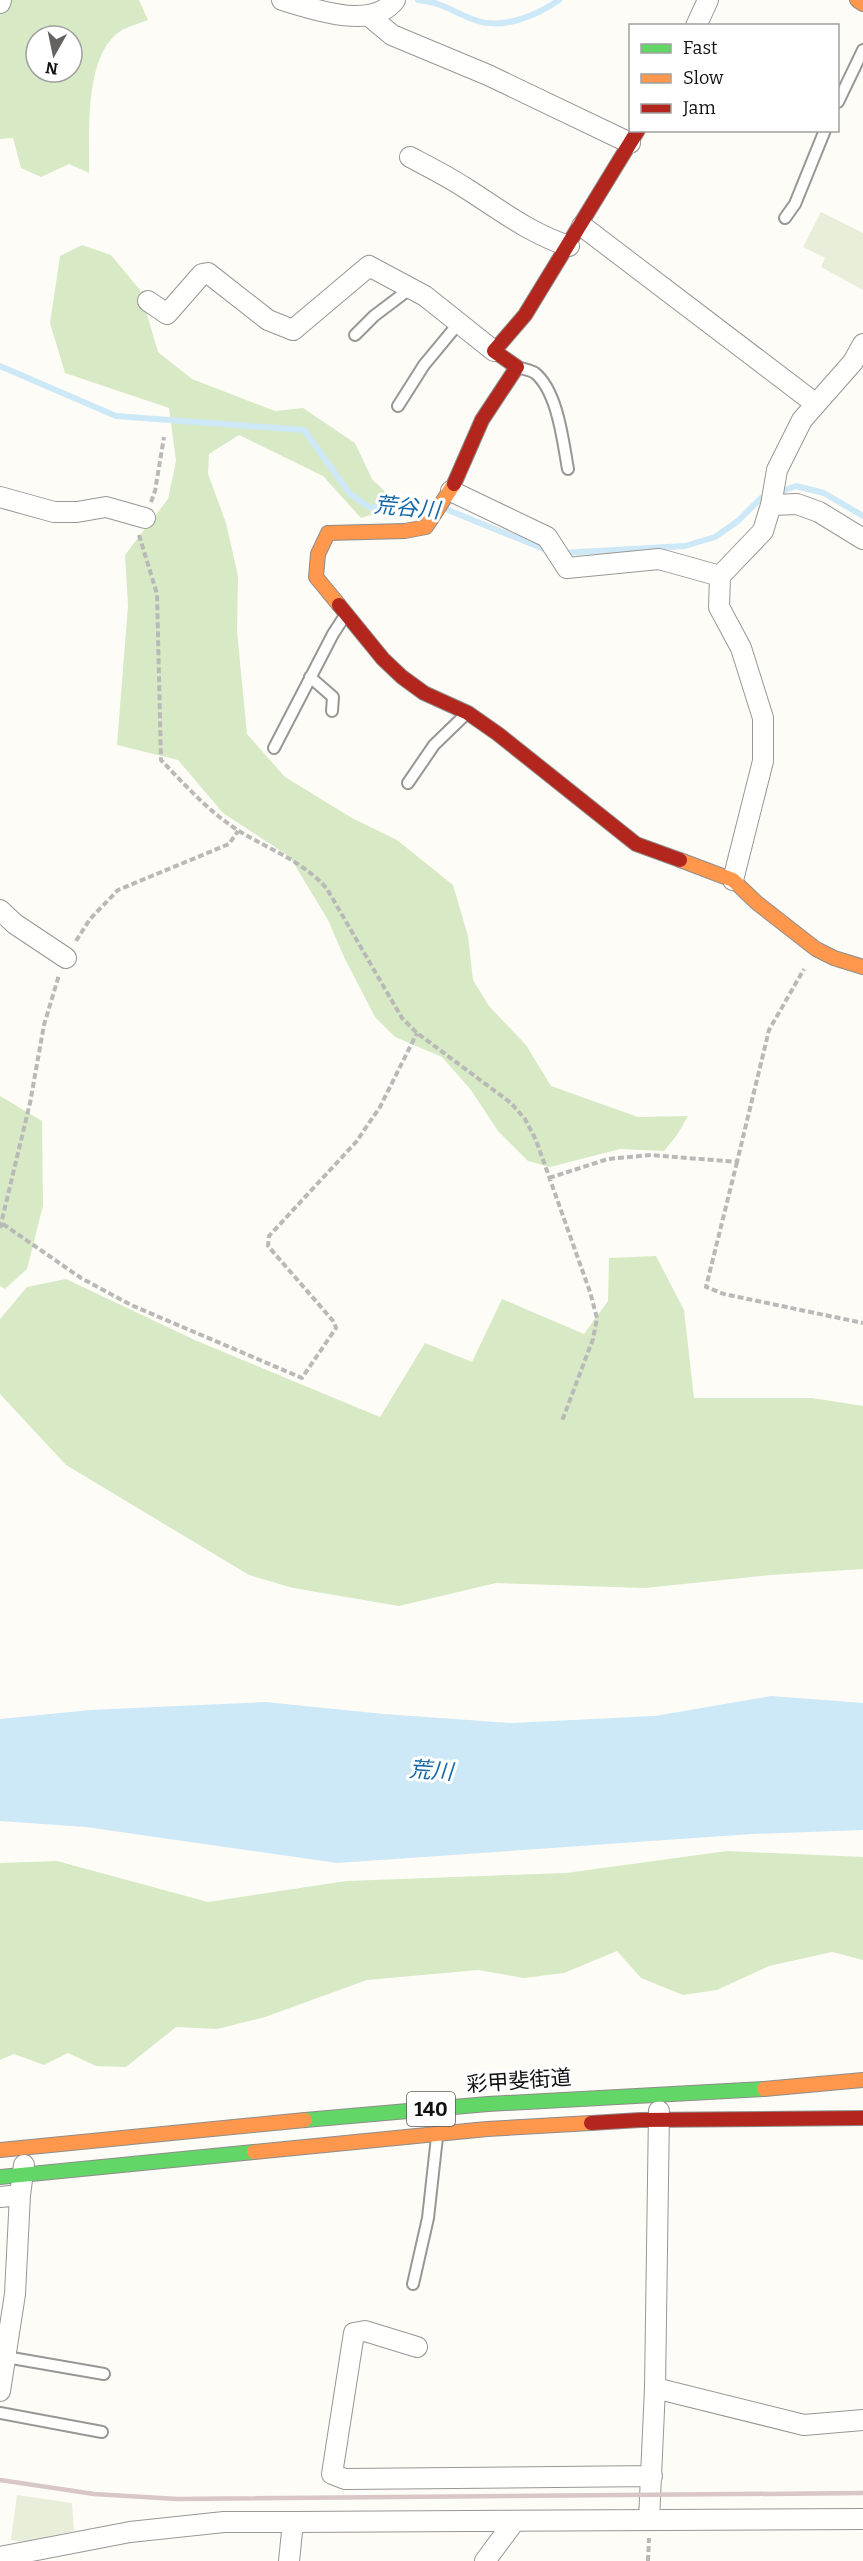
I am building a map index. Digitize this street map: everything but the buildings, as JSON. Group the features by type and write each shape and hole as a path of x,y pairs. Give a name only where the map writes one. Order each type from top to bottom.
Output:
{"main road":[{"path":"857,0 863,4"},
{"path":"634,137 582,226 525,315 494,351 517,367 482,420 451,491 426,527 405,531 328,533 320,546 315,568 316,577 383,659 424,693 468,713 498,734 636,844 733,880 757,903 816,949 834,958 863,967"},
{"name":"彩甲斐街道","path":"0,2150 437,2108 659,2093 778,2089 863,2080"},
{"name":"140","path":"778,2089 863,2091"},
{"name":"140","path":"786,2117 863,2112"},
{"name":"140","path":"0,2177 437,2133 659,2120 863,2118"}],"street":[{"path":"282,0 328,14 368,15 388,9 395,0"},
{"path":"697,24 708,0"},
{"path":"368,15 392,35 634,137"},
{"path":"410,157 466,188 494,208 548,240 569,246"},
{"path":"582,226 816,404"},
{"path":"148,302 167,314 202,274 208,273 268,320 293,330 369,266 425,296 494,351"},
{"path":"733,880 763,762 763,718 741,648 719,607 720,576 763,531 771,505 777,470 802,420 853,362 863,344"},
{"path":"451,491 547,537 567,568 659,559 720,576"},
{"path":"0,497 54,512 77,512 106,507 145,518"},
{"path":"771,505 797,504 819,512 863,539"},
{"path":"0,910 15,924 66,958"},
{"path":"649,2520 655,2388 659,2093"},
{"path":"0,2391 15,2294 20,2195 26,2148"},
{"path":"0,2197 20,2195"},
{"path":"417,2348 365,2331 354,2333 332,2474 345,2479 652,2476"},
{"path":"655,2388 804,2425 863,2420"},
{"path":"0,2557 130,2532 224,2522 863,2519"},
{"path":"289,2561 293,2522"},
{"path":"485,2561 514,2522"}],"lane":[{"path":"839,98 863,50"},
{"path":"784,218 795,204 824,132"},
{"path":"355,335 374,316 411,288"},
{"path":"398,406 424,365 458,324"},
{"path":"517,367 534,372 548,390 560,425 568,469"},
{"path":"274,748 333,634 346,614"},
{"path":"310,677 333,697 332,711"},
{"path":"408,783 434,745 468,713"},
{"path":"414,2284 428,2218 437,2133"},
{"path":"4,2360 104,2374"},
{"path":"0,2413 102,2432"}],"path":[{"path":"164,438 155,491 138,536 157,594 161,759 204,804 238,831 313,873 327,889 402,1018 417,1034 511,1103 525,1119 536,1140 590,1292 597,1318 593,1339 562,1420"},
{"path":"238,831 229,844 118,890 90,919 66,958 55,984 44,1025 1,1226 81,1278 131,1305 302,1378 336,1328 334,1322 268,1246 269,1236 356,1142 380,1107 417,1034"},
{"path":"816,949 769,1030 706,1287 724,1294 863,1323"},
{"path":"549,1178 608,1159 651,1155 737,1162"}],"green space":[{"path":"0,0 139,0 148,20 122,30 109,41 95,75 91,96 89,173 69,164 41,177 21,168 13,138 0,139"},
{"path":"821,212 863,233 863,290 821,267 825,258 803,247"},
{"path":"82,245 111,255 140,290 158,352 192,379 275,411 303,408 355,443 372,479 400,506 361,518 323,476 239,435 209,454 208,474 226,523 238,576 237,631 247,734 285,777 352,818 397,840 453,885 468,936 473,980 489,1006 526,1045 551,1086 638,1117 688,1116 664,1151 620,1149 550,1167 528,1161 498,1131 471,1090 442,1057 395,1037 375,1017 328,920 290,857 223,813 178,760 117,745 128,606 125,555 168,499 176,461 169,408 65,373 50,323 60,256"},
{"path":"0,1096 42,1121 43,1205 27,1269 5,1289 0,1286"},
{"path":"656,1256 684,1310 694,1398 812,1398 863,1406 863,1569 771,1575 645,1588 496,1583 399,1606 293,1588 249,1575 66,1465 0,1394 0,1319 27,1287 66,1279 197,1341 380,1417 425,1343 472,1362 502,1299 584,1334 608,1301 609,1258"},
{"path":"727,1851 863,1857 863,1960 832,1952 769,1966 717,1990 683,1995 641,1978 617,1951 564,1973 524,1978 478,1970 367,1980 265,2017 217,2029 176,2027 126,2067 96,2066 68,2053 44,2065 14,2054 0,2060 0,1863 57,1861 208,1902 346,1881 566,1873"},
{"path":"17,2495 72,2503 74,2531 24,2542 11,2540"}],"water":[{"name":"荒川","path":"771,1696 863,1703 863,1830 752,1834 337,1863 86,1827 0,1821 0,1719 90,1710 265,1702 384,1714 511,1723 655,1716"}],"waterway":[{"path":"418,0 442,6 485,23 518,20 559,0"},
{"name":"荒谷川","path":"0,366 116,416 304,430 350,494 369,507 429,509"},
{"name":"荒谷川","path":"562,553 685,546 715,537 738,521 761,498 796,486 824,493 863,516"},
{"name":"荒谷川","path":"448,510 549,551"}],"railway":[{"path":"0,2480 94,2494 177,2499 863,2493"}],"traffic: fast":[{"path":"305,2120 488,2104 764,2089"},
{"path":"0,2177 254,2152"}],"traffic: slow":[{"path":"857,0 863,4"},
{"path":"339,605 316,577 318,554 328,533 405,531 426,527 454,484"},
{"path":"680,860 733,880 757,903 816,949 834,958 863,967"},
{"path":"764,2089 863,2080"},
{"path":"0,2150 305,2120"},
{"path":"254,2152 487,2129 591,2123"}],"traffic: jam":[{"path":"454,484 482,420 517,367 494,351 525,315 637,132"},
{"path":"339,605 383,659 402,677 424,693 468,713 498,734 636,844 680,860"},
{"path":"591,2123 640,2120 863,2118"}]}
